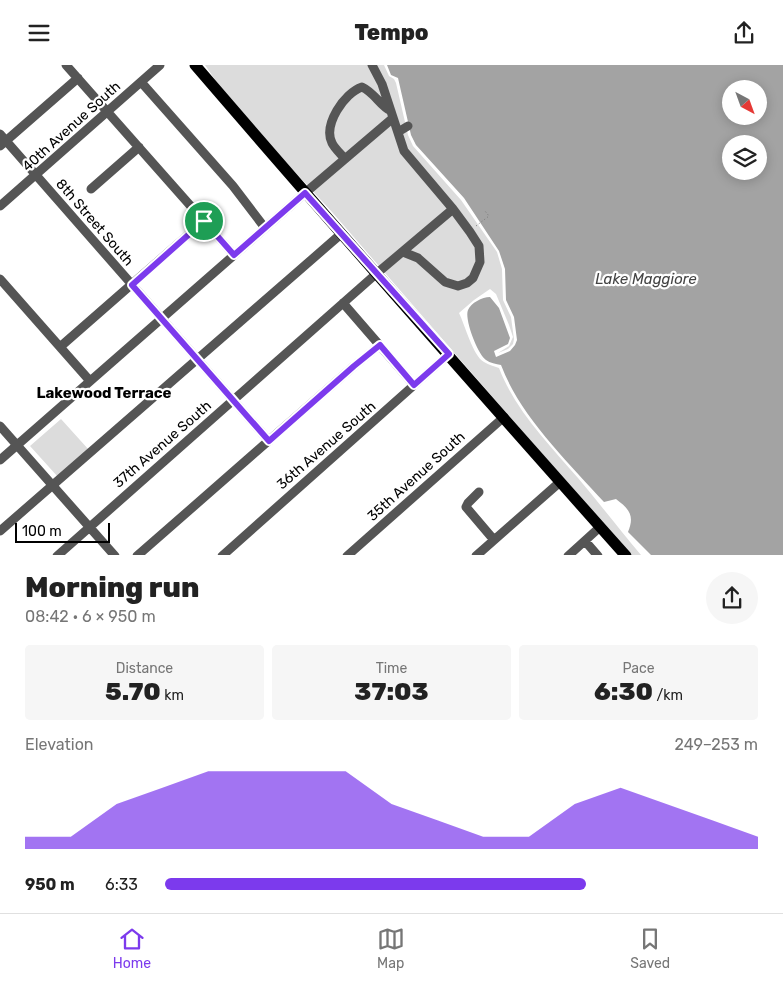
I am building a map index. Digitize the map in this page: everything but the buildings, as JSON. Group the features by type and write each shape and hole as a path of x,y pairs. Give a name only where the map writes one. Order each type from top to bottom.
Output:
{"main road":[{"path":"194,65 560,483 626,555"}],"street":[{"path":"66,65 234,255"},
{"name":"40th Avenue South","path":"0,206 160,65"},
{"path":"372,65 382,85 404,151 453,209 479,246 480,262 473,278 467,283 458,286 445,282 418,258 403,252"},
{"path":"2,140 78,78"},
{"path":"141,82 233,186 265,228"},
{"path":"345,159 332,144 331,137 333,121 344,100 356,89 362,87 369,91 392,115"},
{"path":"0,460 345,159 392,115"},
{"path":"398,132 408,126"},
{"name":"8th Street South","path":"2,140 36,175 269,441"},
{"path":"91,189 139,147"},
{"name":"37th Avenue South","path":"57,555 376,273 453,209"},
{"path":"60,347 204,221"},
{"path":"0,531 341,233"},
{"path":"0,279 90,381"},
{"path":"343,303 414,385"},
{"path":"138,555 380,345"},
{"name":"36th Avenue South","path":"222,555 449,354"},
{"name":"35th Avenue South","path":"347,555 504,417"},
{"path":"0,426 114,555"},
{"path":"476,555 560,483"},
{"path":"479,492 466,507 494,540"},
{"path":"568,555 600,527"},
{"path":"585,541 598,555"}],"path":[{"path":"476,226 489,216 485,211"}],"shaded area":[{"path":"205,65 384,65 389,76 396,83 408,135 413,146 461,200 497,252 502,269 503,300 511,317 514,339 513,344 508,349 498,353 509,346 513,337 496,294 490,289 459,313 476,353 484,362 499,368 523,412 641,555 630,555 332,212 231,103"},
{"path":"61,419 89,450 58,477 30,446"}],"water":[{"name":"Lake Maggiore","path":"387,65 783,65 783,555 651,555 628,532 631,517 627,509 616,499 604,502 532,420 509,384 501,365 489,362 479,351 468,321 469,307 477,301 490,297 499,308 510,338 508,344 494,351 496,357 510,351 515,345 517,340 514,317 506,300 505,269 499,251 464,198 416,145 411,135 398,78 391,75"}],"district":[{"name":"Lakewood Terrace","path":"104,393"}],"route":[{"path":"305,193 449,354 414,385 380,345 269,441 132,285 204,221 234,255 305,193"}]}
